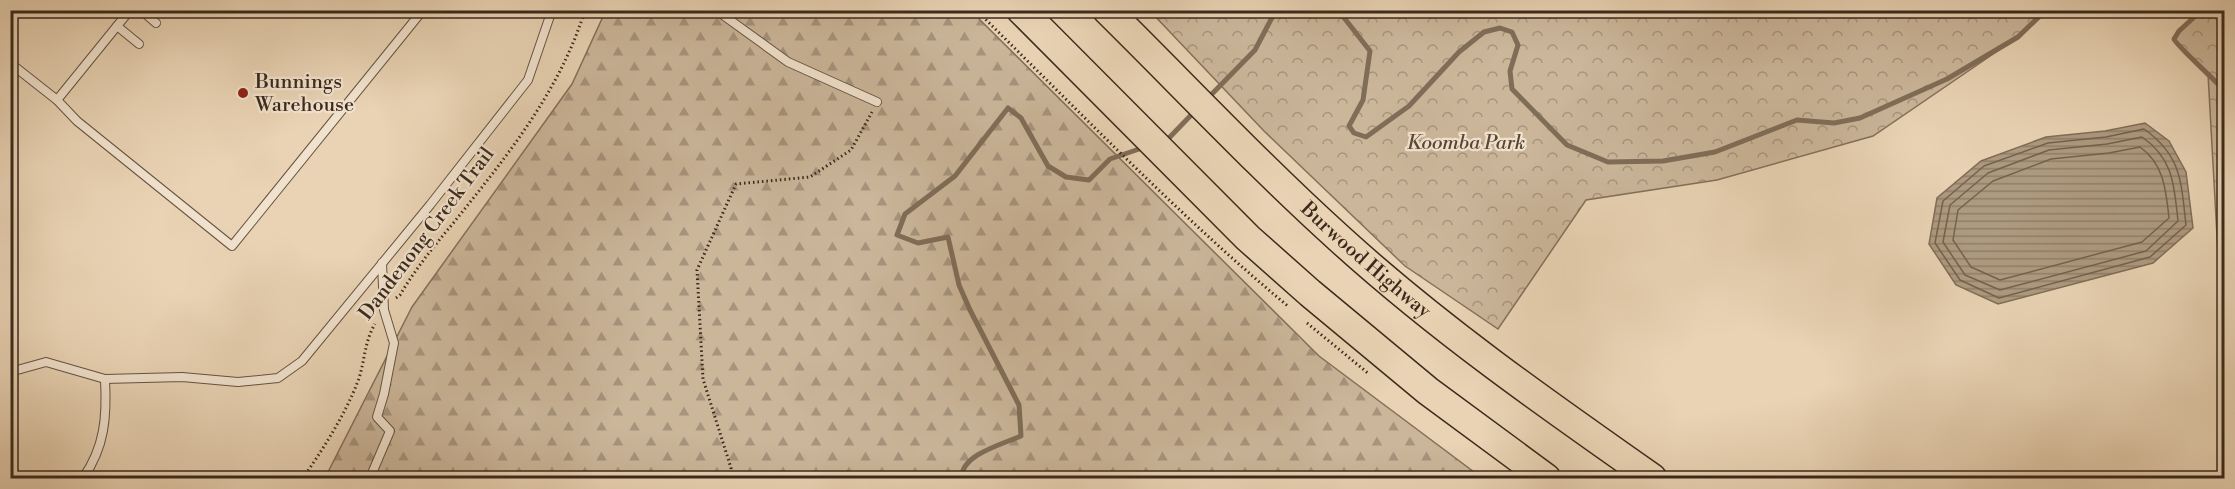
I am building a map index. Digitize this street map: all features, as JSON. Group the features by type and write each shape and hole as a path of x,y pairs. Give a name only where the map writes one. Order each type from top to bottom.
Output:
{"highway":[{"path":"1021,10 1248,238 1378,351 1546,478"},
{"name":"Burwood Highway","path":"1107,10 1249,153 1342,241 1498,369 1652,478"}],"lane":[{"path":"57,100 130,10"},
{"path":"141,10 156,23"},
{"path":"10,63 57,100 77,121 232,246 423,10"},
{"path":"10,372 46,362 105,379 182,376 238,382 278,378 302,361 528,80 552,10"},
{"path":"716,10 788,62 877,102"},
{"path":"117,26 140,44"},
{"path":"370,478 390,431 377,417 384,394 393,344 384,310 382,263"},
{"path":"83,478 103,438 107,411 105,379"}],"path":[{"name":"Dandenong Creek Trail","path":"303,478 348,403 359,379 369,335 384,310 400,295 425,257 533,119 555,81 579,30 585,10"},
{"path":"976,10 1172,204 1292,310"},
{"path":"730,478 731,468 703,379 697,270 736,184 810,177 851,150 877,102"},
{"path":"1300,316 1323,337"}],"green space":[{"path":"606,10 971,11 1319,356 1482,478 325,478 412,307 572,84"},
{"path":"2202,10 2224,11 2224,362 2208,74 2174,39 2179,31"},
{"name":"Koomba Park","path":"1150,11 2046,11 2018,37 1873,136 1717,180 1586,200 1498,329 1405,266 1264,131"}],"water":[{"path":"2145,123 2169,141 2186,172 2193,228 2153,263 1998,304 1956,285 1929,244 1937,198 1981,161 2046,137 2105,131"}],"waterway":[{"path":"1208,98 1255,50 1276,10"},
{"path":"1338,10 1370,51 1363,100 1349,126 1354,133 1366,137 1409,106 1459,52 1484,32 1500,28 1512,32 1518,45 1510,71 1512,89 1567,145 1608,162 1663,161 1715,152 1797,120 1834,123 1860,118 1947,79 2018,37 2046,10"},
{"path":"2202,10 2179,31 2174,39 2224,90"},
{"path":"962,478 963,470 975,457 1021,436 1019,405 959,285 948,237 918,243 897,235 905,214 955,176 1008,108 1021,118 1048,166 1066,177 1089,180 1110,159 1145,147"},
{"path":"1162,141 1168,139 1195,111"}],"place":[{"name":"Bunnings Warehouse","path":"243,93"}]}
